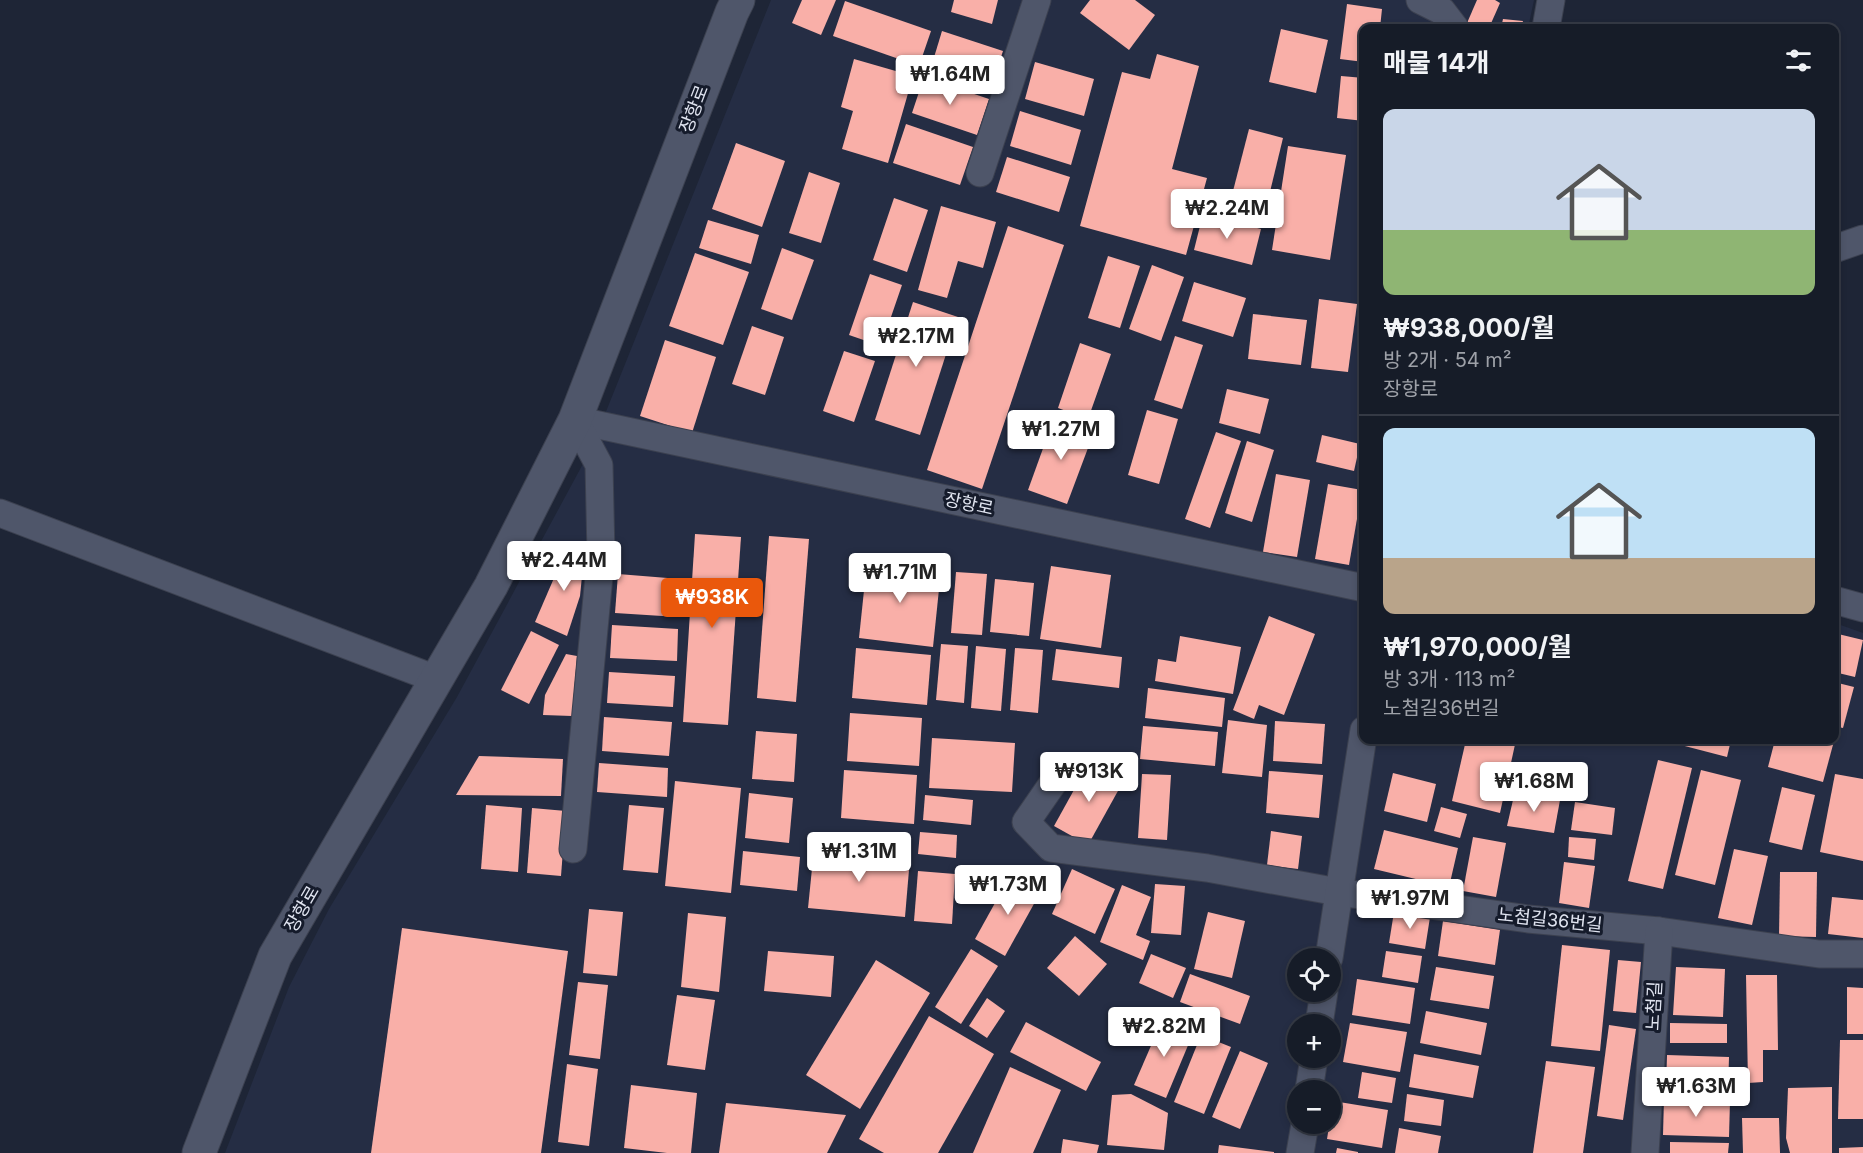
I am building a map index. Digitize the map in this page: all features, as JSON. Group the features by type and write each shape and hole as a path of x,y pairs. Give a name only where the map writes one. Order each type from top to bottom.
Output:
{"main road":[{"name":"장항로","path":"198,1153 274,956 491,586 575,420 738,0"}],"street":[{"path":"980,173 1037,0"},
{"path":"1420,0 1442,11 1452,24"},
{"path":"1547,24 1551,0"},
{"path":"1839,247 1863,239"},
{"name":"장항로","path":"575,420 1359,587"},
{"path":"573,849 601,555 599,465 575,420"},
{"path":"0,513 436,679"},
{"path":"1839,601 1863,608"},
{"path":"1330,948 1362,744"},
{"name":"노첨길36번길","path":"1062,770 1026,822 1051,848 1207,868 1338,892 1528,919 1659,931 1819,954 1863,954"},
{"name":"노첨길","path":"1645,1153 1659,931"},
{"path":"1300,1153 1303,1134"}],"shaded area":[{"path":"771,0 1534,0 1529,24 1359,24 1359,744 1839,744 1839,624 1863,633 1863,1153 225,1153 289,987 329,909 457,697 591,449"}],"building":[{"path":"802,0 836,0 821,35 792,23"},
{"path":"954,0 998,0 992,24 951,12"},
{"path":"1090,0 1135,0 1155,15 1129,50 1080,13"},
{"path":"1477,0 1495,0 1500,3 1491,24 1467,23"},
{"path":"845,1 931,31 919,66 833,36"},
{"path":"1347,4 1382,9 1380,24 1359,24 1359,61 1340,59"},
{"path":"1503,19 1523,21 1522,24 1502,24"},
{"path":"1281,29 1328,40 1316,93 1269,82"},
{"path":"942,31 1003,51 992,84 932,64"},
{"path":"1157,54 1199,66 1172,169 1207,178 1186,255 1080,226 1122,72 1150,79"},
{"path":"854,59 913,76 888,163 842,149 853,111 841,107"},
{"path":"1035,62 1094,79 1084,116 1025,99"},
{"path":"1341,76 1359,78 1359,120 1337,118"},
{"path":"924,77 989,99 977,135 912,113"},
{"path":"1020,111 1081,130 1071,165 1010,146"},
{"path":"906,124 973,147 960,185 893,163"},
{"path":"1249,129 1283,138 1268,200 1233,191"},
{"path":"736,143 785,161 762,227 712,209"},
{"path":"1288,146 1346,155 1330,260 1272,250"},
{"path":"1007,157 1070,177 1059,212 996,192"},
{"path":"809,172 840,183 821,243 789,233"},
{"path":"894,198 928,210 907,272 873,260"},
{"path":"941,206 996,222 983,268 958,261 947,298 918,290"},
{"path":"1203,214 1261,229 1252,265 1194,250"},
{"path":"708,220 759,235 751,264 699,248"},
{"path":"1008,226 1064,245 982,489 927,470"},
{"path":"782,248 814,260 792,320 761,309"},
{"path":"695,253 749,272 723,345 669,326"},
{"path":"1108,256 1140,266 1120,328 1088,318"},
{"path":"1152,265 1184,277 1161,341 1129,329"},
{"path":"870,274 902,285 881,346 849,335"},
{"path":"1194,282 1246,298 1233,337 1182,321"},
{"path":"1319,299 1357,304 1348,372 1311,368"},
{"path":"913,302 958,317 920,435 875,420"},
{"path":"1253,314 1307,320 1301,365 1248,359"},
{"path":"752,326 784,337 765,395 732,384"},
{"path":"1175,336 1203,345 1182,409 1154,400"},
{"path":"665,340 716,357 692,433 640,416"},
{"path":"1080,343 1111,354 1088,419 1058,408"},
{"path":"844,351 875,361 854,422 823,411"},
{"path":"1227,389 1269,399 1260,434 1219,423"},
{"path":"1147,410 1178,419 1159,484 1128,475"},
{"path":"1054,418 1094,432 1067,504 1028,490"},
{"path":"1216,432 1241,441 1210,528 1185,519"},
{"path":"1322,435 1359,444 1354,471 1316,462"},
{"path":"1247,441 1274,450 1252,522 1225,513"},
{"path":"1276,474 1310,480 1297,557 1263,552"},
{"path":"1328,484 1359,489 1359,507 1349,565 1315,559"},
{"path":"695,534 741,537 728,725 683,722"},
{"path":"769,536 809,539 796,702 757,698"},
{"path":"570,541 585,546 580,596 567,636 535,622"},
{"path":"867,562 941,570 933,647 859,638"},
{"path":"1051,566 1111,575 1101,648 1040,639"},
{"path":"956,572 987,574 982,635 951,633"},
{"path":"618,574 680,579 678,617 615,613"},
{"path":"995,579 1034,583 1029,636 990,632"},
{"path":"1269,616 1315,634 1284,715 1259,705 1254,719 1233,710"},
{"path":"612,625 678,629 677,661 610,658"},
{"path":"531,631 559,645 529,704 501,690"},
{"path":"1839,634 1863,640 1855,677 1839,673"},
{"path":"1180,636 1241,647 1233,694 1155,681 1158,659 1176,662"},
{"path":"941,644 968,646 964,703 936,700"},
{"path":"976,646 1006,649 1001,711 971,708"},
{"path":"856,648 931,655 927,705 852,698"},
{"path":"1015,648 1043,650 1038,713 1010,710"},
{"path":"1056,649 1122,657 1119,688 1052,680"},
{"path":"566,654 577,656 572,716 543,715 545,695"},
{"path":"609,672 675,676 673,707 607,703"},
{"path":"1839,683 1854,687 1843,728 1839,727"},
{"path":"1148,688 1225,698 1222,727 1145,718"},
{"path":"850,713 922,718 919,766 847,761"},
{"path":"604,717 672,722 669,756 602,751"},
{"path":"1228,720 1267,725 1262,777 1222,773"},
{"path":"1275,721 1325,724 1322,764 1273,761"},
{"path":"1143,726 1218,732 1215,766 1140,759"},
{"path":"756,731 797,734 794,782 752,779"},
{"path":"932,738 1015,743 1012,792 929,788"},
{"path":"1465,744 1515,744 1500,813 1452,801"},
{"path":"1677,744 1730,744 1727,757"},
{"path":"1774,744 1833,744 1823,782 1768,767"},
{"path":"479,756 563,759 561,796 456,795"},
{"path":"1658,760 1692,768 1663,889 1628,881"},
{"path":"1090,761 1124,780 1088,845 1054,826"},
{"path":"599,763 668,768 667,797 597,792"},
{"path":"844,770 917,775 914,824 841,818"},
{"path":"1701,770 1741,780 1715,885 1675,875"},
{"path":"1269,771 1323,775 1319,818 1266,813"},
{"path":"1393,773 1436,784 1427,822 1384,811"},
{"path":"1142,774 1171,775 1167,840 1138,838"},
{"path":"1835,774 1863,779 1863,861 1820,852"},
{"path":"675,781 741,788 731,893 665,886"},
{"path":"1782,787 1815,795 1802,850 1769,842"},
{"path":"749,793 793,798 789,843 745,838"},
{"path":"1526,794 1560,800 1554,833 1507,826 1513,800"},
{"path":"925,795 973,800 971,825 923,820"},
{"path":"1575,802 1615,808 1612,835 1571,830"},
{"path":"486,805 522,808 518,872 481,869"},
{"path":"629,805 664,808 658,873 623,870"},
{"path":"1441,807 1467,814 1460,838 1434,831"},
{"path":"532,808 566,811 561,876 527,873"},
{"path":"1384,830 1458,848 1449,887 1374,869"},
{"path":"1271,831 1302,836 1298,869 1267,865"},
{"path":"920,832 957,835 956,858 918,854"},
{"path":"1473,837 1506,843 1496,897 1463,891"},
{"path":"1569,837 1596,839 1594,860 1568,857"},
{"path":"814,849 910,858 905,917 808,908"},
{"path":"1734,849 1768,856 1752,925 1718,918"},
{"path":"743,851 800,857 797,891 740,885"},
{"path":"1564,862 1595,866 1589,908 1559,903"},
{"path":"1072,869 1115,889 1095,934 1052,914"},
{"path":"918,871 955,874 952,924 914,921"},
{"path":"1780,872 1817,872 1816,937 1779,936"},
{"path":"1010,876 1040,893 1005,956 975,939"},
{"path":"1155,884 1185,886 1181,935 1151,933"},
{"path":"1122,885 1151,897 1136,935 1150,941 1143,960 1100,942"},
{"path":"1832,897 1863,900 1863,938 1828,934"},
{"path":"589,909 623,912 617,976 583,973"},
{"path":"1208,912 1245,921 1232,978 1194,969"},
{"path":"1394,912 1430,917 1425,949 1389,943"},
{"path":"688,913 726,917 719,992 681,987"},
{"path":"1443,921 1500,930 1495,965 1438,956"},
{"path":"402,928 568,951 541,1153 371,1153"},
{"path":"1075,936 1107,964 1079,996 1047,968"},
{"path":"1562,945 1610,950 1600,1051 1551,1046"},
{"path":"971,949 998,966 961,1024 935,1007"},
{"path":"768,951 834,956 831,997 764,991"},
{"path":"1386,951 1422,956 1418,983 1382,977"},
{"path":"1151,954 1186,968 1173,998 1139,983"},
{"path":"876,960 930,993 860,1109 806,1075"},
{"path":"1618,960 1641,962 1636,1013 1613,1011"},
{"path":"1436,967 1494,976 1489,1009 1430,1000"},
{"path":"1676,967 1725,969 1723,1017 1673,1015"},
{"path":"1190,974 1250,996 1240,1024 1180,1002"},
{"path":"1746,975 1777,975 1778,1050 1763,1050 1763,1082 1748,1083"},
{"path":"1357,979 1415,988 1410,1024 1352,1015"},
{"path":"578,982 608,985 600,1059 569,1055"},
{"path":"1847,987 1863,988 1863,1034 1847,1034"},
{"path":"677,995 715,1000 705,1070 667,1065"},
{"path":"987,998 1005,1011 987,1038 969,1026"},
{"path":"1426,1011 1487,1023 1481,1055 1420,1043"},
{"path":"929,1016 994,1054 938,1153 884,1153 859,1139"},
{"path":"1163,1018 1194,1031 1166,1098 1134,1085"},
{"path":"1026,1022 1101,1062 1086,1091 1010,1052"},
{"path":"1350,1023 1407,1032 1400,1072 1343,1062"},
{"path":"1670,1023 1727,1024 1727,1043 1670,1043"},
{"path":"1609,1025 1636,1029 1623,1120 1597,1116"},
{"path":"1201,1035 1231,1047 1204,1114 1174,1102"},
{"path":"1840,1040 1863,1040 1863,1119 1838,1119"},
{"path":"1240,1051 1268,1063 1240,1129 1212,1117"},
{"path":"1414,1054 1479,1066 1473,1098 1409,1087"},
{"path":"1667,1055 1729,1057 1728,1091 1666,1089"},
{"path":"1546,1061 1595,1067 1583,1153 1533,1153"},
{"path":"567,1064 598,1069 589,1146 558,1142"},
{"path":"1010,1067 1061,1090 1033,1153 973,1153"},
{"path":"1362,1072 1396,1078 1392,1103 1358,1098"},
{"path":"631,1085 697,1093 691,1153 624,1148"},
{"path":"1832,1087 1832,1153 1790,1153 1786,1138 1788,1088"},
{"path":"1131,1094 1168,1113 1164,1150 1107,1145 1112,1095"},
{"path":"1407,1094 1444,1100 1441,1126 1404,1121"},
{"path":"1664,1098 1730,1101 1729,1137 1663,1135"},
{"path":"1341,1102 1388,1110 1382,1148 1327,1139 1328,1134 1341,1134"},
{"path":"726,1103 846,1115 827,1153 719,1153"},
{"path":"1742,1118 1779,1118 1780,1153 1743,1153"},
{"path":"1399,1128 1441,1136 1438,1153 1395,1153"},
{"path":"1063,1139 1099,1145 1097,1153 1061,1153"},
{"path":"1670,1142 1729,1143 1728,1153 1670,1153"},
{"path":"1219,1145 1274,1152 1274,1153 1218,1153"},
{"path":"1863,1147 1863,1153 1839,1153 1839,1148"},
{"path":"1337,1148 1358,1152 1358,1153 1336,1153"}]}
